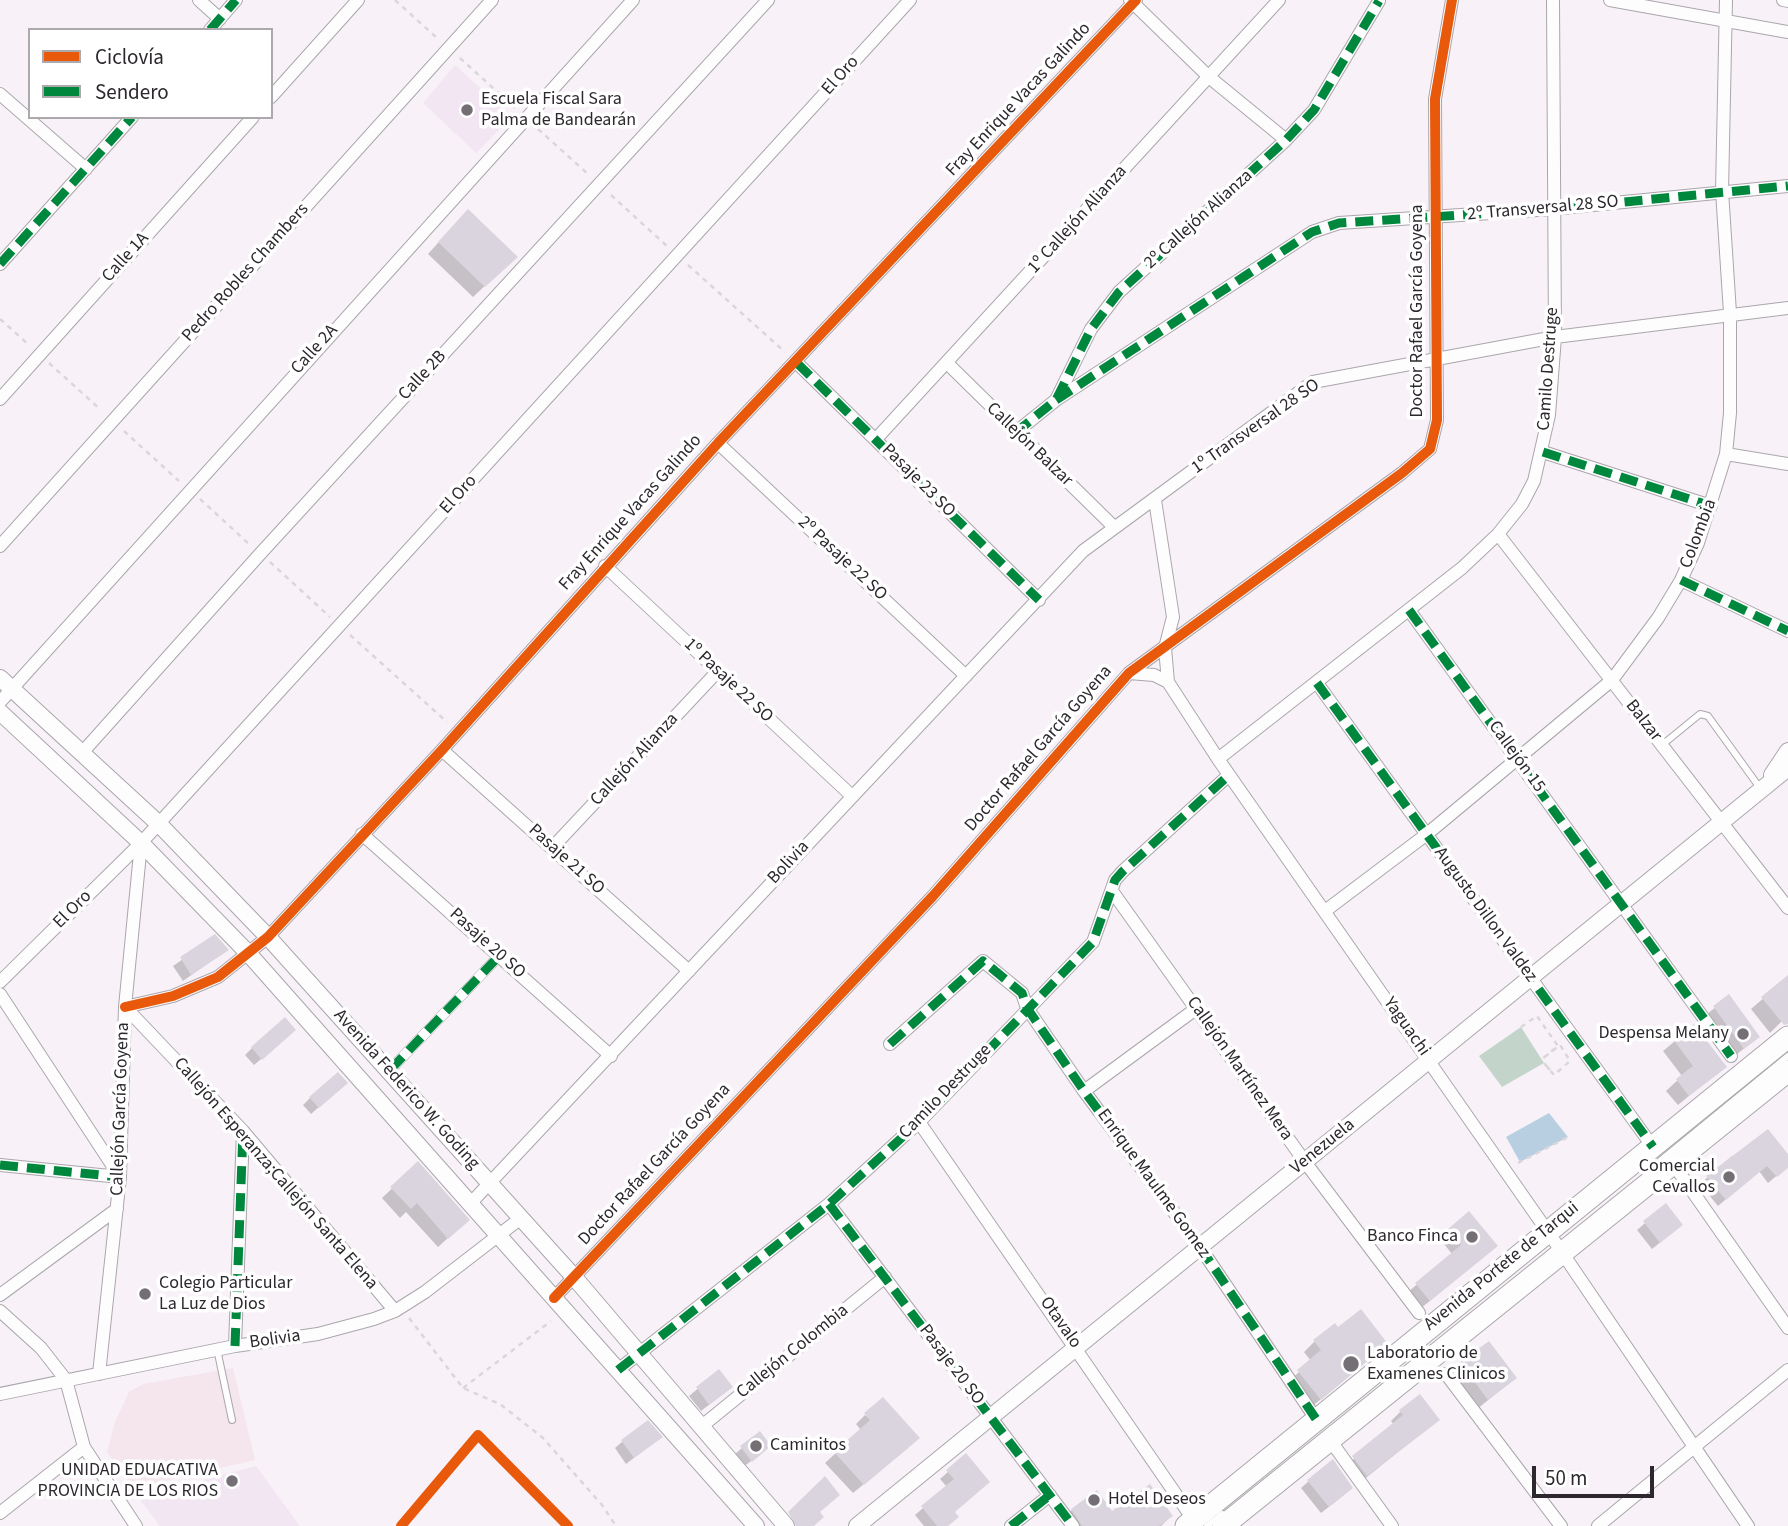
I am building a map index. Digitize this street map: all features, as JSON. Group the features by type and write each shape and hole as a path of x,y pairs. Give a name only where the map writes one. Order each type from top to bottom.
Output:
{"main road":[{"name":"Avenida Portete de Tarqui","path":"1226,1518 1330,1440 1788,1037"},
{"name":"Avenida Portete de Tarqui","path":"1196,1524 1316,1419 1555,1242 1674,1165 1788,1071"}],"street":[{"path":"199,0 220,19"},
{"path":"212,28 236,0"},
{"path":"273,95 358,0"},
{"name":"Pedro Robles Chambers","path":"0,547 492,0"},
{"name":"Calle 2A","path":"0,702 6,684 190,490 633,0"},
{"name":"Calle 2B","path":"81,754 260,554 768,0"},
{"name":"El Oro","path":"0,982 159,824 909,0"},
{"name":"1º Callejón Alianza","path":"876,439 1279,0"},
{"name":"Doctor Rafael García Goyena","path":"560,1304 574,1277 933,896 1129,673 1402,473 1430,449 1437,420 1435,99 1452,0"},
{"name":"Camilo Destruge","path":"1218,760 1462,568 1498,534 1522,505 1534,481 1543,452 1549,415 1555,337 1552,209 1553,0"},
{"path":"1610,0 1788,32"},
{"name":"Colombia","path":"1325,911 1426,834 1612,680 1681,580 1711,506 1726,454 1730,413 1730,313 1722,191 1726,0"},
{"path":"1133,1 1209,77 1286,140"},
{"name":"Fray Enrique Vacas Galindo","path":"125,1007 173,996 218,977 268,937 442,750 718,443 797,363 1133,1"},
{"name":"2º Callejón Alianza","path":"1015,433 1056,400 1091,329 1119,292 1286,140 1314,110 1379,1"},
{"path":"0,94 28,118"},
{"path":"29,119 86,169"},
{"path":"0,264 5,248 86,169 130,119"},
{"name":"Calle 1A","path":"0,399 251,119"},
{"name":"2º Transversal 28 SO","path":"1056,400 1312,232 1339,223 1552,209 1788,186"},
{"name":"1º Transversal 28 SO","path":"1113,526 1155,500 1313,382 1555,337 1730,313 1788,308"},
{"name":"Pasaje 23 SO","path":"797,363 1039,600"},
{"name":"Callejón Balzar","path":"947,363 1015,433 1113,526"},
{"name":"2º Pasaje 22 SO","path":"718,443 966,676"},
{"path":"1543,452 1711,506"},
{"path":"1726,454 1788,464"},
{"name":"Yaguachi","path":"1155,500 1173,617 1165,648 1168,681 1218,760 1555,1242 1748,1526"},
{"name":"Bolivia","path":"469,1205 1083,551 1113,526"},
{"name":"Balzar","path":"1498,534 1788,908"},
{"name":"1º Pasaje 22 SO","path":"606,566 852,796"},
{"path":"1681,580 1788,631"},
{"name":"Callejón 15","path":"1409,610 1731,1056"},
{"name":"Callejón Alianza","path":"552,848 717,672"},
{"path":"1129,673 1154,675 1168,681"},
{"name":"Augusto Dillon Valdez","path":"1317,683 1530,978 1652,1157"},
{"name":"Avenida Federico W. Goding","path":"6,684 159,824 268,937 574,1277 786,1526"},
{"name":"Avenida Federico W. Goding","path":"0,712 141,843 248,953 756,1526"},
{"name":"Pasaje 21 SO","path":"442,750 689,971"},
{"path":"1761,790 1788,751"},
{"name":"Venezuela","path":"857,1526 1788,768"},
{"name":"Camilo Destruge","path":"618,1370 829,1204 919,1122 1093,942 1112,891 1123,871 1229,775"},
{"name":"Pasaje 20 SO","path":"362,834 611,1056"},
{"name":"Callejón García Goyena","path":"99,1374 120,1177 125,1007 141,843"},
{"name":"Callejón Martínez Mera","path":"1112,891 1305,1162 1419,1313"},
{"path":"390,1070 500,955"},
{"name":"Enrique Maulme Gomez","path":"891,1044 979,962 986,962 1022,993 1027,1008 1084,1091 1200,1247 1316,1419"},
{"path":"0,994 120,1177"},
{"name":"Callejón Esperanza;Callejón Santa Elena","path":"125,1007 243,1131 398,1309"},
{"path":"1084,1091 1197,1008"},
{"name":"Otavalo","path":"919,1122 1077,1347 1196,1524"},
{"path":"235,1346 243,1131"},
{"path":"0,1165 120,1177"},
{"path":"1674,1165 1788,1328"},
{"name":"Pasaje 20 SO","path":"829,1204 1073,1526"},
{"path":"0,1295 117,1209"},
{"name":"Bolivia","path":"0,1394 217,1349 318,1334 398,1309 499,1237 521,1218"},
{"name":"Callejón Colombia","path":"702,1426 885,1277"},
{"path":"0,1311 41,1348 66,1380 84,1447 136,1526"},
{"path":"1598,1526 1788,1370"},
{"path":"1446,1374 1561,1526"},
{"path":"1330,1440 1392,1526"},
{"path":"0,1513 84,1447"},
{"path":"1011,1526 1050,1495"}],"lane":[{"path":"1662,745 1700,714 1708,716 1761,790"},
{"name":"Avenida Portete de Tarqui","path":"1196,1524 1555,1242 1788,1044"},
{"name":"Avenida Portete de Tarqui","path":"1652,1157 1788,1056"},
{"path":"217,1349 232,1420"},
{"name":"Avenida Portete de Tarqui","path":"1196,1524 1226,1518"}],"path":[{"path":"0,319 457,732"},
{"path":"1521,1027 1537,1016 1558,1046 1542,1059 1560,1045 1570,1061 1554,1075 1544,1063 1550,1070"},
{"path":"1521,1174 1516,1165 1568,1137"},
{"path":"463,1388 560,1304"},
{"path":"398,1309 463,1388 499,1404 543,1438 602,1505 616,1526"}],"shaded area":[{"name":"Escuela Fiscal Sara Palma de Bandearán","path":"455,65 512,117 476,153 423,103"},
{"path":"1521,1027 1544,1063 1502,1087 1479,1056"},
{"path":"233,1368 255,1460 134,1488 107,1452 115,1422 129,1392 143,1384"},
{"name":"UNIDAD EDUACATIVA PROVINCIA DE LOS RIOS","path":"256,1466 300,1526 160,1526 138,1497"}],"water":[{"path":"1549,1113 1568,1137 1520,1162 1506,1137"}],"building":[{"path":"468,209 518,257 485,287 438,242"},
{"path":"215,934 229,950 191,975 180,957"},
{"path":"1788,975 1788,1024 1784,1025 1761,997"},
{"path":"1729,994 1760,1037 1744,1049 1713,1006"},
{"path":"285,1017 296,1030 262,1060 251,1047"},
{"path":"1694,1024 1727,1067 1689,1096 1676,1079 1693,1066 1673,1039"},
{"path":"338,1072 348,1083 319,1108 309,1097"},
{"path":"1768,1129 1788,1154 1788,1168 1777,1177 1767,1166 1726,1200 1706,1176"},
{"path":"418,1161 470,1220 448,1239 417,1203 411,1209 390,1187"},
{"path":"1666,1203 1683,1225 1660,1243 1643,1221"},
{"path":"1469,1211 1498,1246 1430,1301 1415,1283 1461,1245 1448,1229"},
{"path":"1361,1309 1388,1344 1321,1400 1297,1370 1321,1350 1313,1340 1335,1323 1338,1327"},
{"path":"1489,1341 1517,1378 1488,1400 1460,1362"},
{"path":"719,1369 733,1387 709,1405 696,1387"},
{"path":"1420,1394 1440,1420 1367,1476 1352,1456 1403,1415 1399,1410"},
{"path":"883,1397 920,1438 864,1485 834,1452 870,1420 864,1413"},
{"path":"648,1420 663,1437 634,1458 621,1440"},
{"name":"Caminitos","path":"760,1431 771,1446 752,1462 740,1446"},
{"path":"966,1453 990,1482 955,1512 959,1517 948,1526 937,1526 921,1506 954,1479 946,1470"},
{"path":"1333,1459 1353,1488 1329,1507 1307,1480"},
{"path":"825,1476 840,1495 820,1512 824,1517 814,1526 796,1526 788,1512"},
{"path":"1150,1484 1173,1516 1159,1526 1082,1526 1071,1509 1097,1490 1112,1511"}],"marked path":[{"path":"212,28 236,0"},
{"path":"1015,433 1056,400 1091,329 1119,292 1286,140 1314,110 1379,1"},
{"path":"0,264 130,119"},
{"path":"1056,400 1312,232 1339,223 1552,209 1788,186"},
{"path":"797,363 1039,600"},
{"path":"1543,452 1711,506"},
{"path":"1681,580 1788,631"},
{"path":"1409,610 1731,1056"},
{"path":"1317,683 1653,1147"},
{"path":"618,1370 829,1204 919,1122 1093,942 1115,880 1123,871 1229,775"},
{"path":"390,1070 500,955"},
{"path":"890,1044 983,961 1022,993 1027,1008 1084,1091 1200,1247 1316,1419"},
{"path":"235,1346 243,1131"},
{"path":"0,1165 120,1177"},
{"path":"829,1204 1073,1526"},
{"path":"1011,1526 1050,1495"}],"cycle path":[{"path":"125,1007 173,996 218,977 268,937 442,750 718,443 1136,0"},
{"path":"554,1298 933,896 1129,673 1402,473 1430,449 1437,420 1435,99 1452,0"},
{"path":"401,1526 478,1435 568,1526"}],"place":[{"name":"Escuela Fiscal Sara Palma de Bandearán","path":"467,110"},
{"name":"Despensa Melany","path":"1743,1034"},
{"name":"Comercial Cevallos","path":"1729,1177"},
{"name":"Banco Finca","path":"1472,1237"},
{"name":"Colegio Particular La Luz de Dios","path":"145,1294"},
{"name":"Laboratorio de Examenes Clinicos","path":"1351,1364"},
{"name":"Caminitos","path":"756,1446"},
{"name":"UNIDAD EDUACATIVA PROVINCIA DE LOS RIOS","path":"232,1481"},
{"name":"Hotel Deseos","path":"1094,1500"}]}
